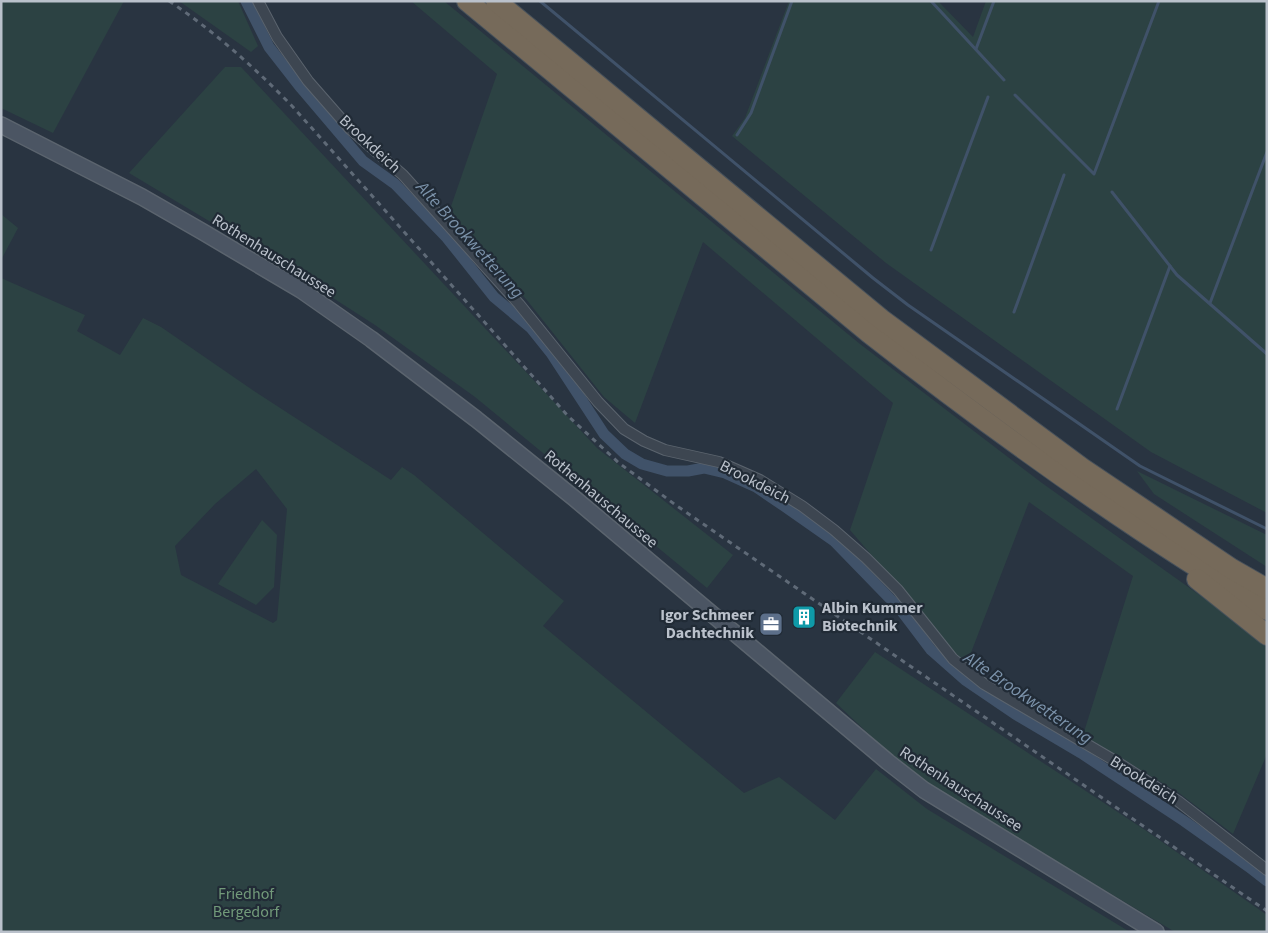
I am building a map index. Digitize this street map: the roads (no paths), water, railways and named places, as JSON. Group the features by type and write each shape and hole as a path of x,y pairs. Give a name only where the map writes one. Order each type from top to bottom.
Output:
{"highway":[{"path":"467,1 876,338 1002,434 1072,484 1175,553 1267,610"},
{"path":"496,1 881,319 1082,468 1232,569 1267,589"},
{"path":"1175,553 1198,581 1267,635"},
{"path":"1232,569 1267,582"}],"main road":[{"name":"Rothenhauschaussee","path":"1,125 142,197 309,296 378,345 491,431 574,498 909,779 962,814 1156,932"}],"street":[{"name":"Brookdeich","path":"258,1 277,37 308,81 350,129 403,175 520,304 598,402 624,429 644,441 665,450 719,462 760,480 802,506 834,530 866,558 898,590 953,659 984,684 1117,762 1178,801 1267,870"}],"waterway":[{"name":"Alte Brookwetterung","path":"246,1 269,47 301,88 363,161 395,184 447,238 494,297 531,328 551,353 604,434 625,454 642,464 667,471 688,471 704,468 725,473 756,487 834,541 900,609 931,650 965,680 1015,714 1081,753 1184,821 1267,881"},
{"path":"540,1 908,305 1140,466 1267,529"},
{"path":"737,135 751,113 792,1"},
{"path":"931,1 1004,80"},
{"path":"976,49 994,1"},
{"path":"1015,95 1094,174 1159,1"},
{"path":"931,250 988,97"},
{"path":"1210,303 1267,152"},
{"path":"1014,312 1064,175"},
{"path":"1112,192 1177,275 1267,354"},
{"path":"1117,409 1170,266"}],"railway":[{"path":"169,1 234,51 293,107 568,416 619,463 677,506 1267,911"}],"place":[{"name":"Albin Kummer Biotechnik","path":"804,617"},
{"name":"Igor Schmeer Dachtechnik","path":"771,624"}],"park label":[{"name":"Friedhof Bergedorf","path":"246,903"}]}
